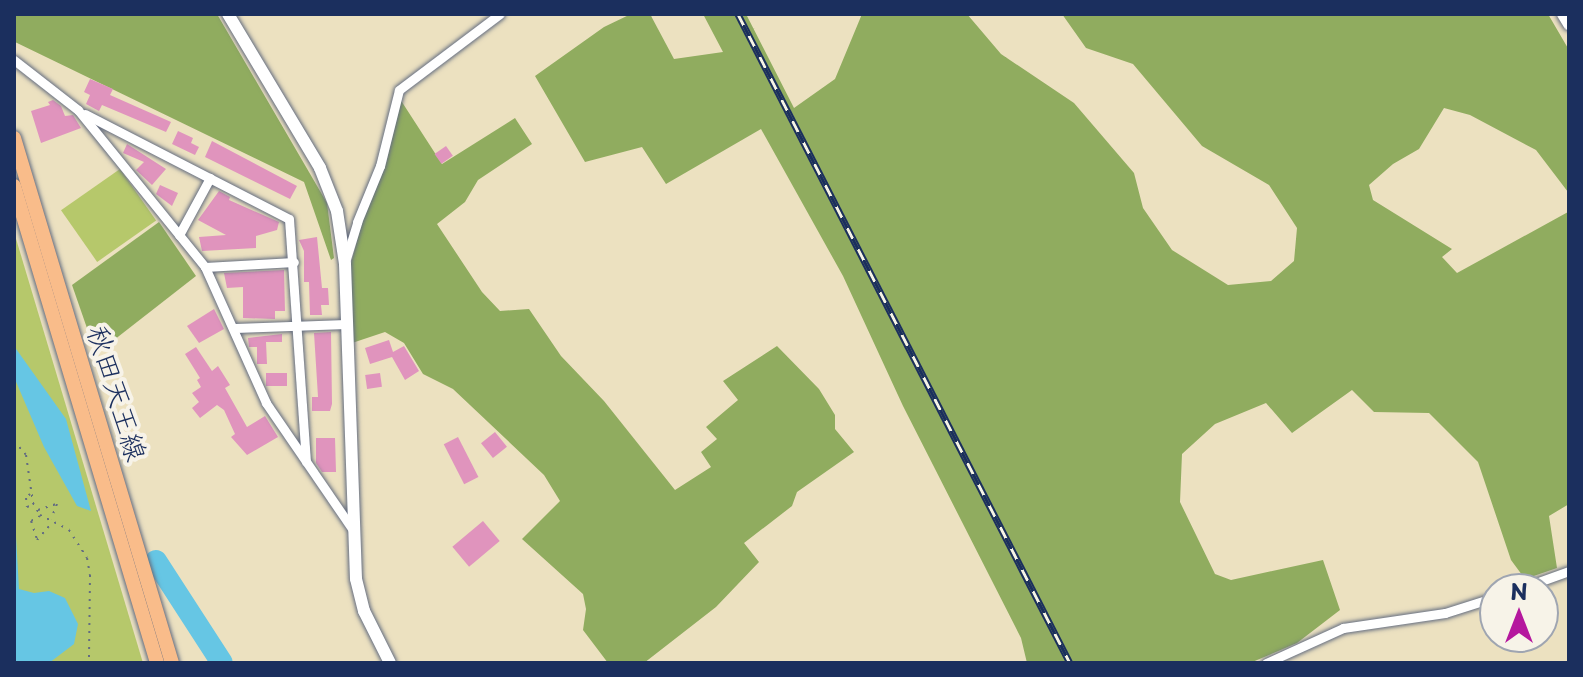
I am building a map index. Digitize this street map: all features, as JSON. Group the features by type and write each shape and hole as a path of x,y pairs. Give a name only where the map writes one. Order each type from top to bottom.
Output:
{"main road":[{"name":"秋田天王線","path":"14,138 172,663"},
{"name":"秋田天王線","path":"14,186 157,663"}],"street":[{"path":"228,14 330,189 345,264 356,579 364,611 390,663"},
{"path":"345,264 357,222 380,166 399,90 500,14"},
{"path":"1563,14 1569,24"},
{"path":"14,60 78,110 289,219 306,461"},
{"path":"78,110 205,267 235,328 266,403 353,530"},
{"path":"179,235 210,178"},
{"path":"205,267 294,262"},
{"path":"235,328 346,324"},
{"path":"1266,663 1343,628 1445,613 1479,602"}],"path":[{"path":"14,441 26,455 31,494 37,511 69,530 87,558 90,575 89,663"},
{"path":"31,494 26,498 27,507 34,504"},
{"path":"37,511 57,504 52,521 37,540 31,521 42,515"}],"green space":[{"path":"14,14 217,14 327,203 334,258 331,260 304,182 15,42"},
{"path":"631,14 650,14 674,59 723,52 703,14 746,14 794,108 835,79 862,14 967,14 1001,54 1074,103 1134,173 1143,208 1172,250 1228,285 1271,281 1294,261 1297,228 1269,185 1202,146 1133,64 1086,48 1062,14 1548,14 1569,50 1569,504 1549,516 1557,568 1542,573 1521,573 1511,560 1478,462 1429,413 1374,412 1352,390 1292,433 1266,403 1215,424 1182,454 1180,502 1215,574 1231,580 1323,560 1340,610 1297,643 1250,663 1027,663 1021,638 903,406 843,276 761,129 666,184 642,147 585,162 535,76 604,27","holes":["1444,108 1470,115 1536,150 1568,192 1568,212 1457,273 1442,257 1452,249 1373,200 1369,185 1393,164 1419,149"]},
{"path":"400,99 442,164 515,118 532,144 478,180 465,202 437,224 482,292 500,311 529,309 561,356 604,401 675,490 711,467 701,452 717,439 706,427 738,400 723,381 777,346 819,389 835,415 835,429 854,452 797,492 792,506 744,543 759,562 716,607 644,663 608,663 583,630 586,609 583,594 522,539 560,501 544,475 453,389 423,374 404,343 385,332 352,343 350,267 362,222 386,164"},
{"path":"120,169 156,221 97,262 61,210"},
{"path":"159,222 196,276 96,354 72,285"},
{"path":"14,232 143,663 14,663"}],"water":[{"path":"14,346 66,419 91,511 77,506 44,447 14,377"},
{"path":"14,501 19,589 34,593 49,591 65,598 78,624 74,644 49,663 14,663"}],"building":[{"path":"90,79 113,89 110,95 171,122 166,132 102,105 99,111 86,104 90,95 84,92"},
{"path":"53,100 61,106 65,116 73,115 81,128 41,143 31,111 50,105 48,102"},
{"path":"178,131 193,138 191,143 199,147 195,155 172,144"},
{"path":"212,141 297,186 290,199 205,157"},
{"path":"127,144 166,169 152,185 136,170 144,162 123,153"},
{"path":"446,146 453,156 441,164 435,154"},
{"path":"160,185 178,193 172,206 156,194"},
{"path":"219,191 230,197 229,200 279,222 277,230 256,236 256,248 202,251 199,237 226,235 198,220"},
{"path":"317,237 322,288 328,288 329,305 321,305 322,315 310,315 309,282 304,282 304,251 299,240"},
{"path":"284,270 285,311 275,311 275,319 243,318 243,287 227,288 224,273"},
{"path":"214,309 224,329 199,343 187,326"},
{"path":"331,332 332,404 330,411 312,411 312,397 318,397 314,333"},
{"path":"282,334 282,342 266,342 267,364 257,364 257,347 249,347 248,338"},
{"path":"389,340 393,352 404,346 419,371 405,380 392,357 370,364 365,348"},
{"path":"196,347 212,371 218,366 230,385 225,388 247,427 265,416 278,437 247,455 231,437 235,434 224,410 217,405 200,418 192,408 199,402 192,393 201,387 197,380 200,378 185,354"},
{"path":"266,373 287,373 287,386 266,386"},
{"path":"380,373 382,387 367,389 365,375"},
{"path":"495,432 507,447 493,458 481,443"},
{"path":"458,437 478,477 464,484 444,444"},
{"path":"316,438 335,438 336,472 322,472 316,463"},
{"path":"483,521 500,541 469,567 452,547"}],"waterway":[{"path":"156,561 222,663"}],"railway":[{"path":"738,14 1070,663"}]}
